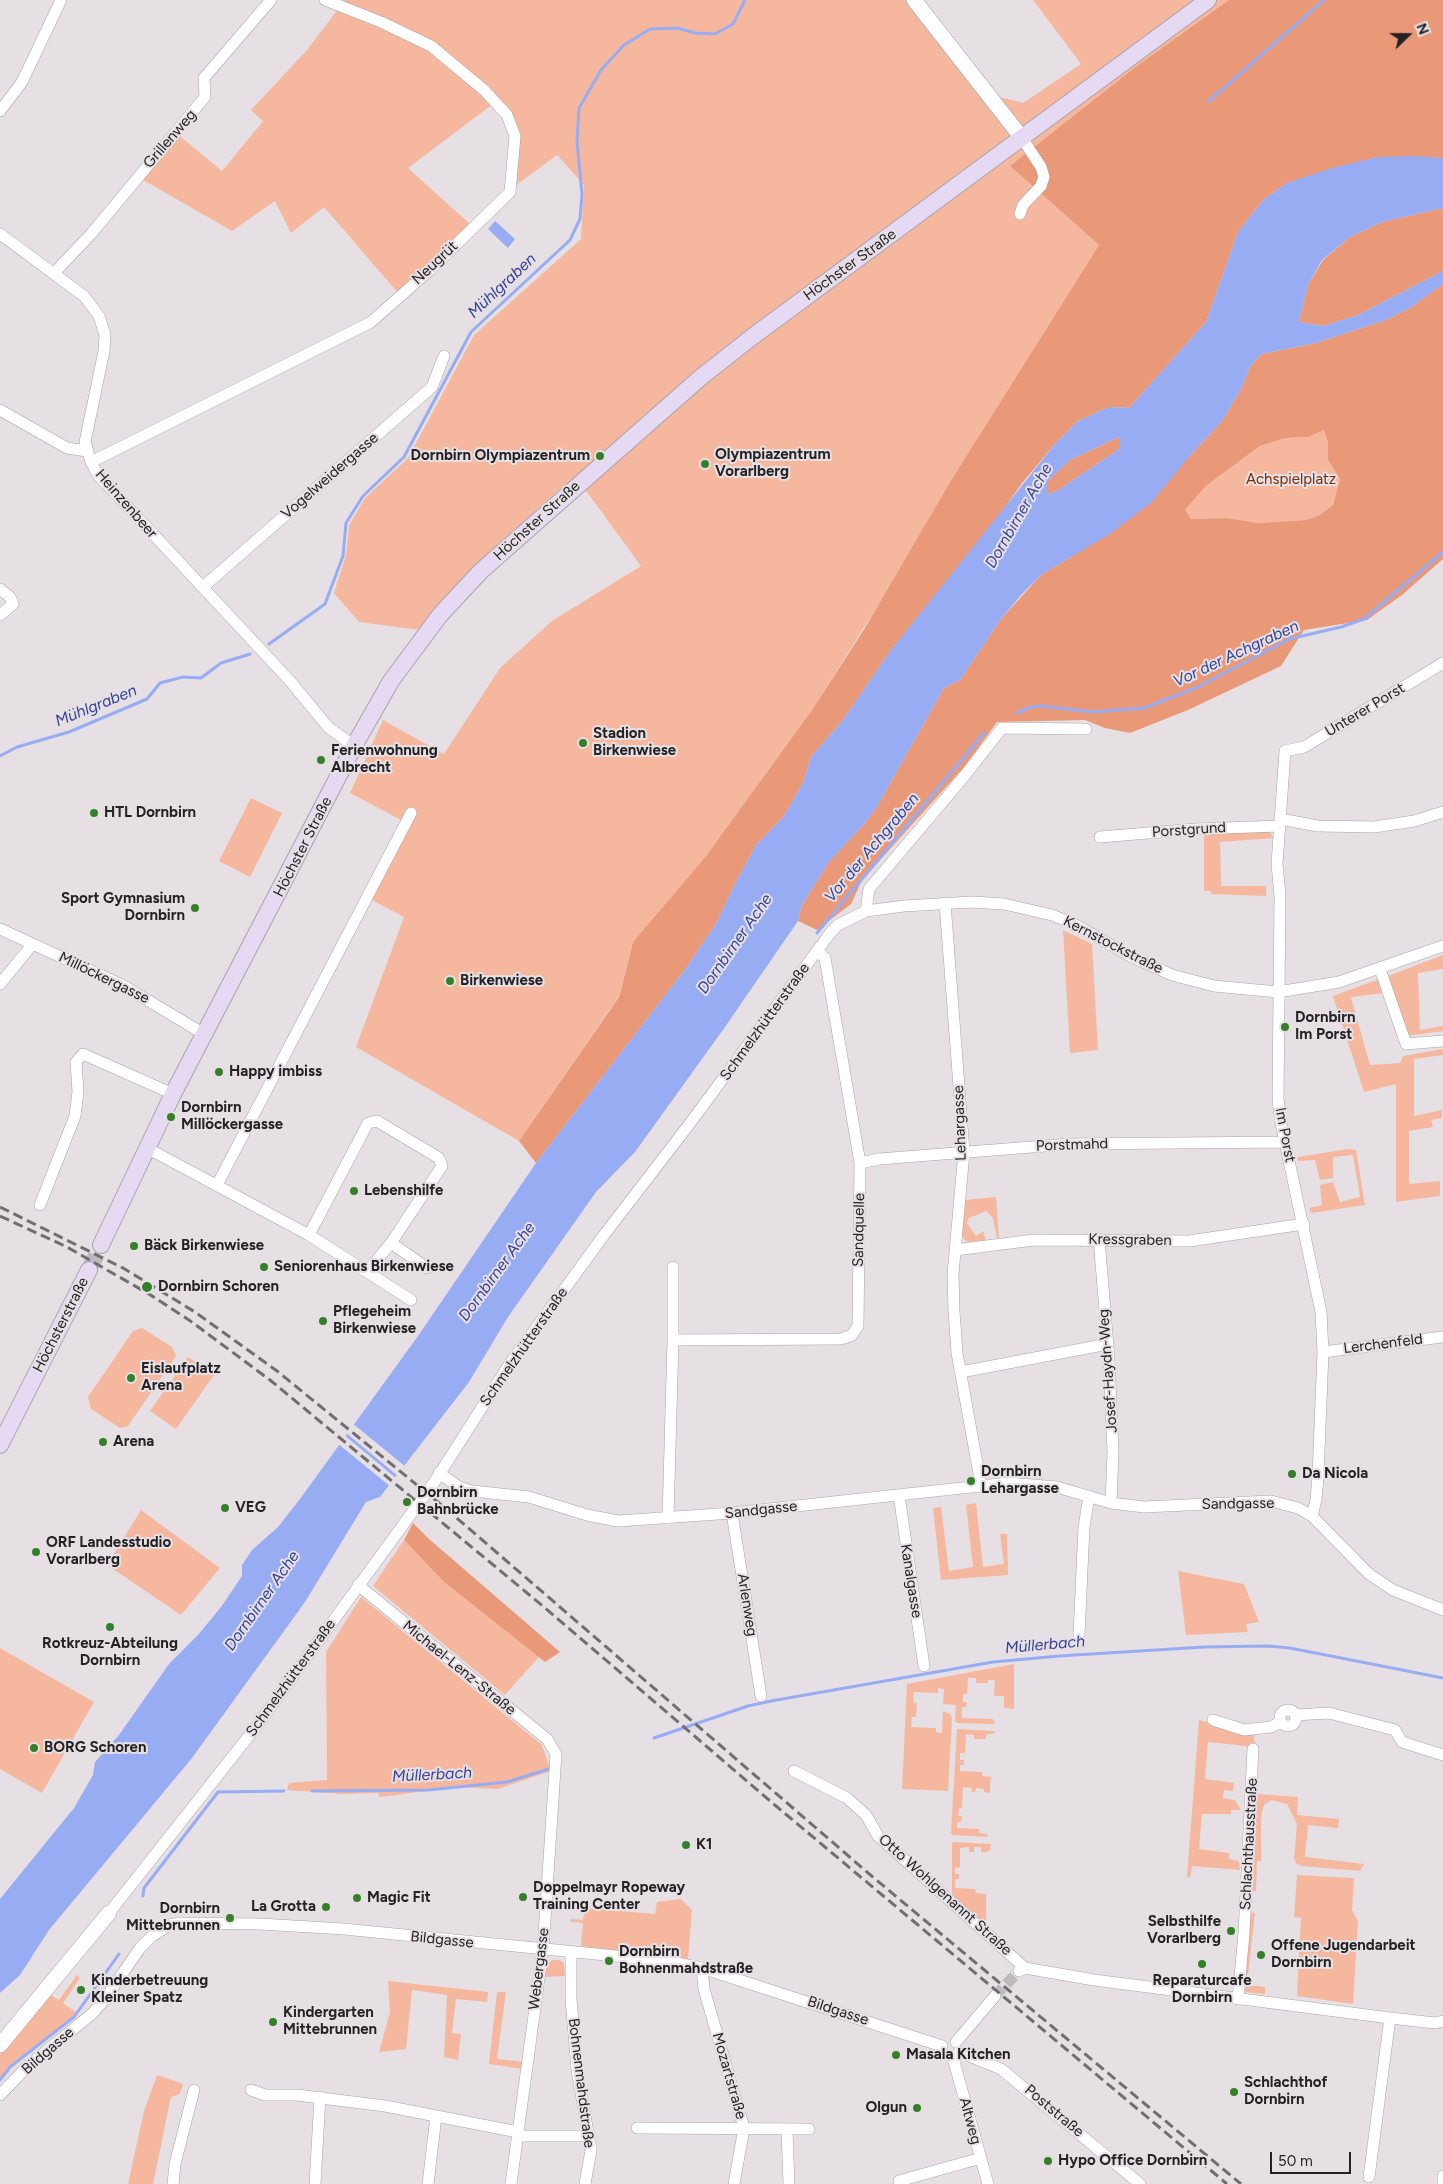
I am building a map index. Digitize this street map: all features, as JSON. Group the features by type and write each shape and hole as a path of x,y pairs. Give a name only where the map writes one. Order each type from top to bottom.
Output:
{"main road":[{"name":"Höchster Straße","path":"101,1245 204,1034 354,746 391,681 440,614 488,565 708,372 1208,0"},
{"name":"Höchsterstraße","path":"0,1445 89,1270"}],"street":[{"path":"0,111 22,82 61,0"},
{"name":"Grillenweg","path":"54,273 91,234 206,97 204,78 271,0"},
{"name":"Neugrüt","path":"91,462 371,322 431,269 510,192 515,136 507,115 484,90 431,46 381,22 325,0"},
{"path":"914,0 1022,138 1041,167 1044,177 1041,186 1023,205 1020,214"},
{"name":"Heinzenbeer","path":"0,234 84,296 94,307 103,328 104,351 86,430 87,451 98,475 291,682 328,727 336,735 354,746"},
{"name":"Vogelweidergasse","path":"203,586 432,387 444,356"},
{"path":"0,410 67,448 87,451"},
{"path":"0,589 10,598 13,604 0,615"},
{"name":"Unterer Porst","path":"1285,751 1304,747 1443,663"},
{"path":"866,911 869,889 962,779 1002,728 1086,729"},
{"name":"Im Porst","path":"1285,751 1279,822 1278,1098 1285,1142 1322,1312 1323,1352 1316,1500 1312,1516"},
{"path":"1279,822 1318,826 1374,827 1404,823 1443,812"},
{"path":"218,1186 411,813"},
{"name":"Porstgrund","path":"1100,837 1279,822"},
{"name":"Kernstockstraße","path":"866,911 945,903 1004,904 1052,915 1074,924 1132,957 1172,974 1214,986 1278,992 1320,986 1380,969 1443,946"},
{"name":"Lehargasse","path":"945,903 964,1152 955,1250 954,1311 961,1372 982,1485"},
{"name":"Schmelzhütterstraße","path":"0,2045 109,1913 256,1727 439,1473 509,1365 817,951 838,925 866,911"},
{"name":"Millöckergasse","path":"0,929 122,985 204,1034"},
{"path":"0,984 32,945"},
{"name":"Sandquelle","path":"673,1340 841,1339 852,1335 858,1326 860,1163 825,958 817,951"},
{"path":"1380,969 1406,1044 1443,1041"},
{"path":"40,1205 75,1116 78,1092 76,1062 83,1054 174,1094"},
{"path":"309,1235 368,1123 377,1121 439,1158 442,1166 391,1243 368,1271"},
{"name":"Porstmahd","path":"860,1163 879,1159 1070,1144 1285,1142"},
{"path":"147,1148 309,1235 411,1300"},
{"name":"Kressgraben","path":"955,1250 1034,1240 1189,1241 1304,1224"},
{"name":"Josef-Haydn-Weg","path":"1099,1239 1108,1344 1113,1452 1111,1503"},
{"path":"391,1243 427,1268"},
{"path":"668,1518 673,1267"},
{"name":"Lerchenfeld","path":"1323,1352 1443,1337"},
{"path":"961,1372 1108,1344"},
{"name":"Sandgasse","path":"439,1473 472,1492 538,1499 609,1520 732,1513 982,1485 1026,1484 1057,1487 1111,1503 1144,1507 1167,1508 1270,1501 1298,1508 1312,1516 1369,1574 1393,1590 1443,1610"},
{"name":"Kanalgasse","path":"899,1495 924,1666"},
{"path":"1079,1635 1084,1527 1089,1496"},
{"name":"Arlenweg","path":"732,1513 761,1696"},
{"name":"Michael-Lenz-Straße","path":"358,1585 547,1739 556,1762"},
{"path":"1213,1720 1244,1730 1271,1727 1281,1722 1291,1725 1295,1720 1295,1714 1329,1713 1395,1730 1402,1742 1443,1754"},
{"name":"Schlachthausstraße","path":"1238,1999 1252,1794 1253,1749"},
{"name":"Webergasse","path":"511,2184 543,1949 556,1762"},
{"name":"Otto Wohlgenannt Straße","path":"794,1771 847,1798 866,1815 878,1836 1022,1969 1238,1999"},
{"name":"Bildgasse","path":"0,2095 28,2066 92,2013 105,1999 140,1948 151,1937 169,1925 180,1922 260,1924 344,1930 666,1961 702,1968 942,2046 943,2054 956,2051"},
{"name":"Bohnenmahdstraße","path":"571,1952 571,1999 577,2070 591,2150 585,2184"},
{"name":"Mozartstraße","path":"702,1968 704,1989 744,2128 734,2184"},
{"path":"956,2051 995,1996"},
{"path":"1238,1999 1435,2023 1443,2021"},
{"path":"1369,2177 1390,2018"},
{"name":"Altweg","path":"956,2051 980,2158 988,2184"},
{"name":"Poststraße","path":"956,2051 1002,2069 1140,2184"},
{"path":"173,2184 175,2164 194,2090"},
{"path":"251,2090 266,2095 320,2097 386,2106 518,2134 589,2136"},
{"path":"315,2184 320,2097"},
{"path":"428,2184 436,2116"},
{"path":"637,2128 809,2129"},
{"path":"787,2130 789,2184"},
{"path":"900,2181 980,2158"},
{"path":"1443,2176 1443,2184"}],"green space":[{"path":"345,0 917,0 996,96 1023,103 1081,64 1033,0 1230,0 1010,166 1099,245 950,482 883,597 812,710 706,856 633,942 619,996 519,1141 356,1047 404,917 370,899 405,822 350,793 383,720 444,754 500,668 552,621 641,566 587,492 568,482 474,566 420,630 359,622 334,593 346,555 349,525 365,498 408,458 474,335 581,239 584,185 557,155 511,189 516,136 497,101 408,168 471,225 399,294 324,207 291,233 275,201 232,231 138,177 176,133 222,171 263,121 251,110 307,50"},
{"name":"Achspielplatz","path":"1324,430 1328,443 1328,460 1340,479 1333,505 1320,515 1306,520 1258,523 1227,518 1191,519 1185,510 1207,485 1260,446 1286,438 1308,437"},
{"path":"251,798 282,813 250,877 219,861"},
{"path":"1269,831 1274,838 1220,842 1221,886 1266,886 1266,896 1211,894 1211,891 1204,891 1204,834"},
{"path":"1063,930 1092,944 1098,1050 1070,1053"},
{"path":"1443,955 1443,969 1418,973 1420,1030 1443,1026 1443,1031 1407,1036 1388,976"},
{"path":"1379,979 1384,993 1351,997 1370,1065 1400,1063 1403,1056 1443,1049 1443,1055 1414,1059 1414,1116 1442,1110 1442,1118 1431,1120 1433,1127 1409,1131 1409,1184 1440,1181 1440,1196 1396,1202 1396,1084 1364,1092 1333,996"},
{"path":"1348,1149 1356,1150 1365,1205 1311,1213 1309,1208 1322,1205 1320,1185 1333,1182 1340,1202 1360,1197 1353,1155 1333,1157 1333,1178 1320,1180 1315,1160 1298,1161 1298,1157"},
{"path":"996,1197 999,1238 997,1238 993,1218 986,1211 969,1218 967,1223 976,1236 983,1231 986,1240 968,1242 963,1238 962,1233 965,1200"},
{"name":"Eislaufplatz Arena","path":"142,1328 172,1347 176,1356 128,1426 120,1428 91,1409 88,1397 133,1331"},
{"path":"188,1357 214,1375 176,1429 150,1411"},
{"path":"976,1503 983,1567 1004,1564 1000,1534 1007,1534 1008,1575 941,1580 933,1508 941,1507 949,1571 973,1567 966,1505"},
{"path":"141,1510 220,1568 181,1615 107,1565"},
{"path":"404,1540 444,1582 539,1657 505,1695 373,1586"},
{"path":"1178,1571 1244,1584 1259,1622 1246,1624 1248,1632 1186,1635"},
{"path":"361,1597 542,1745 551,1771 498,1789 456,1787 380,1797 378,1793 342,1794 287,1790 289,1783 327,1780 326,1652"},
{"name":"BORG Schoren","path":"0,1648 94,1702 42,1793 0,1769"},
{"path":"1014,1664 1014,1709 1004,1708 1004,1696 994,1696 995,1680 988,1680 988,1683 976,1683 976,1678 968,1678 967,1694 963,1694 963,1702 967,1702 966,1707 962,1707 962,1718 993,1719 995,1723 993,1724 957,1723 955,1721 956,1705 943,1704 944,1689 938,1688 938,1693 914,1692 913,1703 917,1703 916,1717 912,1717 911,1727 936,1728 936,1732 942,1733 943,1711 950,1714 952,1718 948,1791 902,1789 907,1684"},
{"path":"1199,1720 1254,1735 1255,1747 1208,1742 1205,1779 1234,1783 1233,1791 1224,1790 1223,1798 1235,1800 1241,1810 1231,1810 1231,1814 1202,1814 1199,1849 1229,1853 1229,1859 1239,1861 1240,1870 1192,1866 1190,1878 1187,1877"},
{"path":"957,1729 994,1731 995,1733 986,1735 986,1739 974,1739 974,1735 966,1734 965,1753 960,1753 960,1760 964,1760 964,1765 960,1765 960,1771 982,1772 982,1776 991,1777 990,1793 984,1792 984,1789 976,1788 975,1792 972,1792 972,1788 963,1787 962,1808 959,1809 958,1816 962,1816 961,1822 957,1822 957,1828 979,1829 979,1833 987,1834 988,1837 952,1835 951,1832"},
{"path":"1257,1794 1298,1797 1297,1815 1339,1819 1338,1828 1308,1825 1305,1857 1364,1864 1360,1871 1301,1866 1296,1863 1294,1858 1297,1824 1287,1804 1271,1800 1264,1805 1261,1816 1261,1861 1257,1861 1256,1891 1253,1891 1251,1912 1255,1913 1247,1985 1265,1987 1265,1994 1245,1992"},
{"path":"952,1843 991,1844 990,1850 987,1852 981,1852 981,1847 974,1847 974,1852 969,1852 969,1847 960,1848 960,1867 955,1868 955,1874 959,1874 959,1879 955,1879 955,1888 975,1889 976,1893 986,1894 986,1925 952,1896"},
{"path":"1297,1875 1354,1878 1352,1910 1358,1921 1353,2004 1297,1996 1301,1918 1294,1917"},
{"path":"681,1899 692,1910 688,1959 581,1946 583,1923 571,1922 571,1919 583,1920 585,1908 655,1914 657,1902"},
{"path":"552,1960 559,1960 564,1963 565,1976 544,1977 545,1967"},
{"path":"77,1975 80,1978 63,2003 77,2013 9,2066 0,2078 0,2054 51,1995 59,2000"},
{"path":"388,1981 488,1992 487,2002 456,1999 452,2033 461,2034 458,2060 444,2057 447,1995 412,1990 406,2049 379,2052 390,2012"},
{"path":"497,1992 506,1992 497,2059 524,2062 523,2069 489,2064"},
{"path":"157,2075 183,2084 180,2094 171,2097 153,2184 128,2184 144,2111"}],"shaded area":[{"path":"1229,0 1443,0 1443,158 1378,157 1287,183 1264,199 1238,232 1206,322 1129,408 1109,407 1078,421 1055,444 1023,482 990,528 891,650 843,720 811,757 803,783 784,816 756,845 716,924 684,971 536,1163 519,1141 619,997 633,942 706,856 812,710 863,631 950,482 1099,245 1010,166 1137,66"},
{"path":"1443,208 1443,271 1358,315 1323,326 1299,322 1308,285 1323,260 1350,237 1382,222"},
{"path":"1443,284 1443,559 1402,595 1367,620 1304,630 1281,666 1188,710 1130,733 1105,728 1085,720 997,722 965,766 862,880 851,904 817,930 798,921 802,905 829,862 866,822 878,805 944,688 960,680 1001,619 1041,575 1073,556 1189,457 1222,421 1241,389 1250,367 1261,354 1316,343 1386,320 1410,308","holes":["1324,430 1328,443 1328,460 1340,479 1333,505 1320,515 1306,520 1258,523 1227,518 1191,519 1185,510 1207,485 1260,446 1286,438 1308,437"]},
{"path":"1119,437 1119,449 1057,491 1047,495 1047,482 1070,460"},
{"path":"413,1523 560,1652 545,1662 444,1582 404,1540"}],"water":[{"name":"Dornbirner Ache","path":"1413,156 1443,158 1443,208 1382,222 1350,237 1322,260 1308,285 1299,322 1323,326 1358,315 1443,271 1443,284 1410,308 1386,320 1316,343 1261,354 1250,367 1241,389 1222,421 1152,502 1110,534 1041,575 1021,595 1001,619 960,680 944,688 878,805 866,822 829,862 802,905 798,921 725,1027 635,1152 596,1192 508,1317 469,1382 380,1497 366,1502 305,1602 192,1758 49,1930 20,1975 0,1993 0,1899 74,1808 93,1775 95,1762 119,1735 169,1664 198,1635 221,1607 242,1576 242,1565 252,1550 278,1527 300,1499 418,1336 536,1163 684,971 716,924 756,845 784,816 803,783 811,757 843,720 891,650 1055,444 1078,421 1109,407 1129,408 1206,322 1238,232 1264,199 1287,183 1332,168 1378,157","holes":["1119,437 1119,449 1057,491 1047,495 1047,482 1070,460"]},
{"path":"495,221 515,239 508,248 488,229"}],"pier":[{"path":"352,1423 406,1467 399,1477 345,1432"},
{"path":"343,1434 397,1479 391,1487 337,1443"}],"waterway":[{"name":"Mühlgraben","path":"269,644 325,604 343,556 346,523 363,496 404,457 471,332 570,240 580,219 582,194 577,141 579,108 601,70 624,45 650,29 677,28 695,33 715,34 733,24 745,0"},
{"path":"1209,101 1324,0"},
{"name":"Vor der Achgraben","path":"1017,713 1031,707 1042,706 1092,712 1144,708 1198,687 1289,639 1341,627 1364,619 1443,552"},
{"name":"Mühlgraben","path":"0,756 17,747 69,732 147,699 160,683 183,677 201,678 221,663 250,654"},
{"name":"Vor der Achgraben","path":"817,933 984,733"},
{"name":"Müllerbach","path":"654,1738 748,1706 771,1701 993,1662 1059,1656 1204,1647 1268,1646 1290,1648 1443,1678"},
{"name":"Müllerbach","path":"312,1791 428,1790 507,1782 552,1768"},
{"name":"Müllerbach","path":"143,1896 144,1888 218,1792 284,1791"},
{"name":"Müllerbach","path":"0,2080 10,2067 74,2017 119,1954"}],"tunnel":[{"path":"89,1270 101,1245"},
{"path":"995,1996 1019,1971"}],"railway":[{"path":"0,1207 123,1268 195,1312 277,1371 444,1507 874,1878 1241,2184"},
{"path":"0,1216 67,1247 149,1294 189,1320 270,1380 544,1607 776,1806 1227,2184"}],"place":[{"name":"Dornbirn Olympiazentrum","path":"600,456"},
{"name":"Olympiazentrum Vorarlberg","path":"705,464"},
{"name":"Stadion Birkenwiese","path":"583,743"},
{"name":"Ferienwohnung Albrecht","path":"321,760"},
{"name":"HTL Dornbirn","path":"94,813"},
{"name":"Sport Gymnasium Dornbirn","path":"195,908"},
{"name":"Birkenwiese","path":"450,981"},
{"name":"Dornbirn Im Porst","path":"1285,1027"},
{"name":"Happy imbiss","path":"219,1072"},
{"name":"Dornbirn Millöckergasse","path":"171,1117"},
{"name":"Lebenshilfe","path":"354,1191"},
{"name":"Bäck Birkenwiese","path":"134,1246"},
{"name":"Seniorenhaus Birkenwiese","path":"264,1267"},
{"name":"Dornbirn Schoren","path":"147,1287"},
{"name":"Pflegeheim Birkenwiese","path":"323,1321"},
{"name":"Eislaufplatz Arena","path":"131,1378"},
{"name":"Arena","path":"103,1442"},
{"name":"Da Nicola","path":"1292,1474"},
{"name":"Dornbirn Lehargasse","path":"971,1481"},
{"name":"Dornbirn Bahnbrücke","path":"407,1502"},
{"name":"VEG","path":"225,1508"},
{"name":"ORF Landesstudio Vorarlberg","path":"36,1552"},
{"name":"Rotkreuz-Abteilung Dornbirn","path":"110,1627"},
{"name":"BORG Schoren","path":"34,1748"},
{"name":"K1","path":"686,1845"},
{"name":"Doppelmayr Ropeway Training Center","path":"523,1897"},
{"name":"Magic Fit","path":"357,1898"},
{"name":"La Grotta","path":"326,1907"},
{"name":"Dornbirn Mittebrunnen","path":"230,1918"},
{"name":"Selbsthilfe Vorarlberg","path":"1231,1931"},
{"name":"Offene Jugendarbeit Dornbirn","path":"1261,1955"},
{"name":"Dornbirn Bohnenmahdstraße","path":"609,1961"},
{"name":"Reparaturcafe Dornbirn","path":"1202,1964"},
{"name":"Kinderbetreuung Kleiner Spatz","path":"81,1990"},
{"name":"Kindergarten Mittebrunnen","path":"273,2022"},
{"name":"Masala Kitchen","path":"896,2055"},
{"name":"Schlachthof Dornbirn","path":"1234,2092"},
{"name":"Olgun","path":"917,2108"},
{"name":"Hypo Office Dornbirn","path":"1048,2161"}]}
